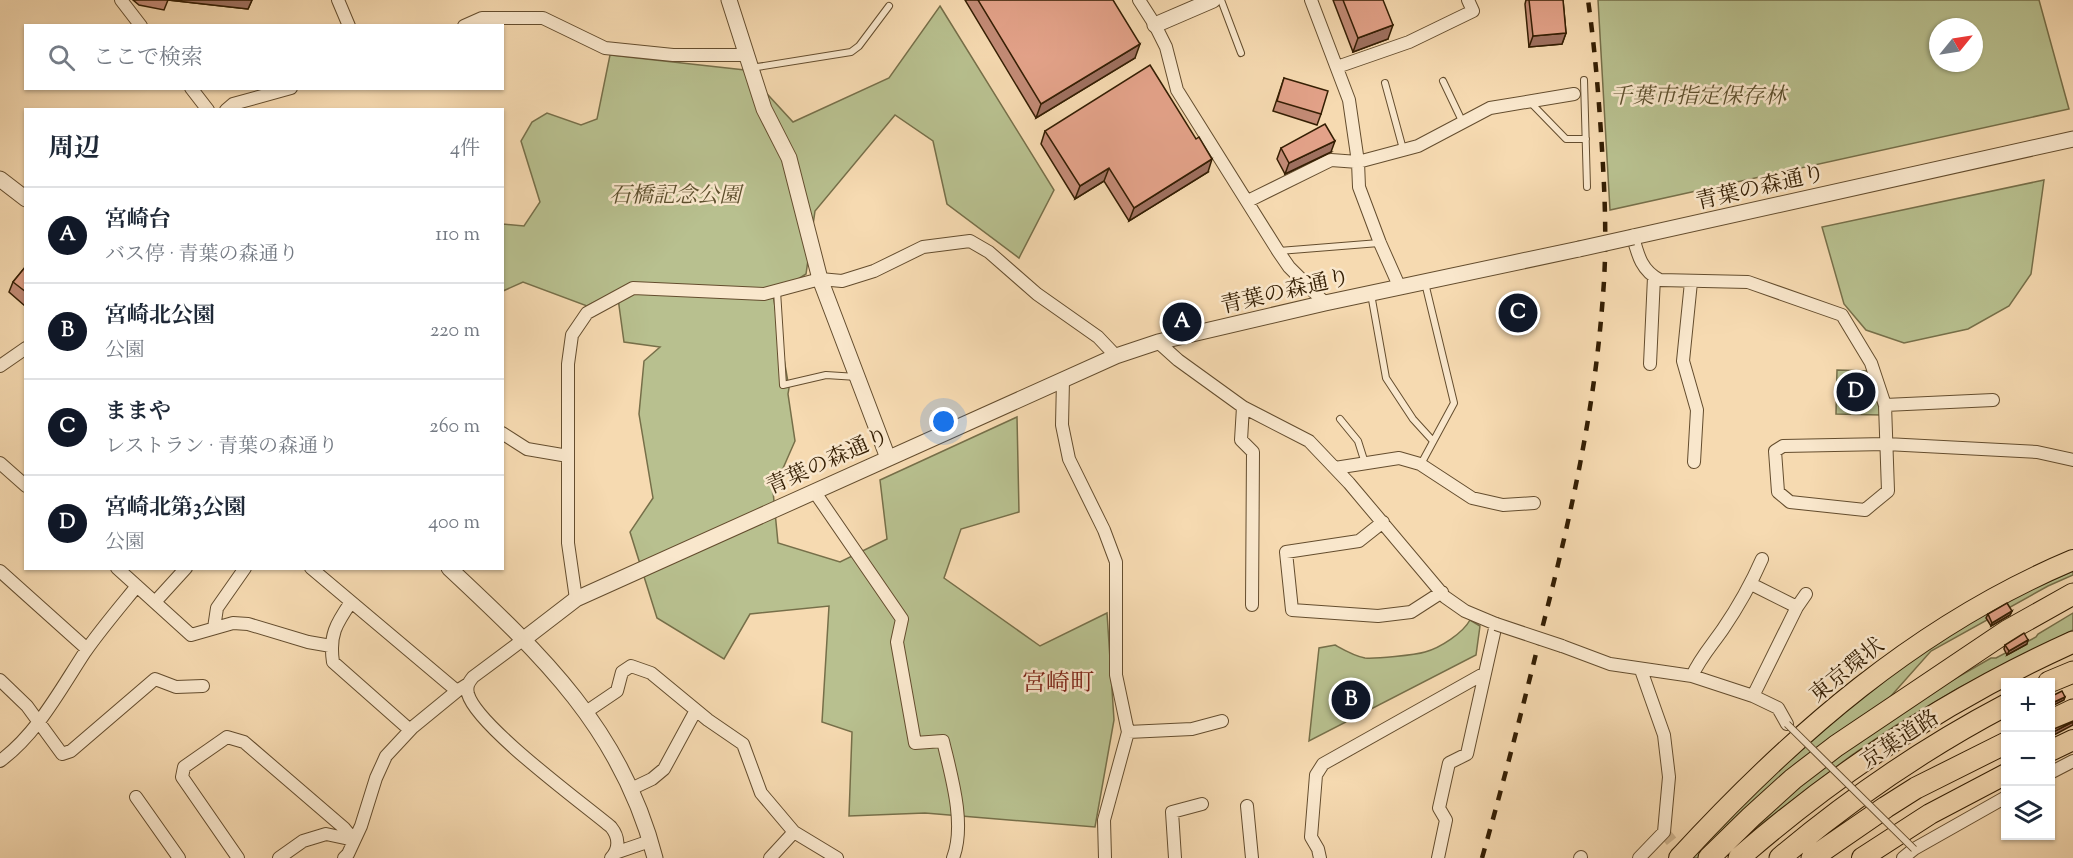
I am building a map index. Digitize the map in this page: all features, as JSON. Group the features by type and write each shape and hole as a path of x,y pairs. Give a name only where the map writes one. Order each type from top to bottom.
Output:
{"highway":[{"name":"東京環状","path":"1679,858 1724,810 1796,741 1837,705 1904,653 1997,595 2073,560"},
{"path":"1709,858 1784,787 1836,746 2007,631 2073,594"},
{"name":"京葉道路","path":"1739,858 1804,803 1870,755 1994,680 2073,642"},
{"path":"2055,680 2073,672"},
{"name":"京葉道路","path":"1780,858 1878,784 2001,708"},
{"path":"2055,719 2073,710"},
{"path":"2055,749 2073,740"},
{"path":"1812,858 1916,789 2001,746"},
{"path":"1862,858 1930,814 2001,777"}],"street":[{"path":"121,0 139,24"},
{"path":"338,0 348,24"},
{"path":"729,0 764,109 789,158 820,279 888,458"},
{"path":"1139,0 1166,47 1177,90 1289,267 1325,303"},
{"path":"1155,25 1214,0"},
{"path":"1311,0 1349,100 1358,162 1359,187 1400,288"},
{"path":"1337,67 1410,42 1473,11 1468,0"},
{"path":"468,24 482,18 543,18 605,48 748,62"},
{"path":"193,90 206,108"},
{"path":"228,108 233,104 284,90"},
{"path":"1248,201 1331,160 1358,162 1418,146 1490,108 1574,94"},
{"name":"青葉の森通り","path":"524,639 576,599 1116,356 1158,342 1325,303 1425,283 2073,139"},
{"path":"0,179 24,197"},
{"path":"1633,237 1643,266 1654,277 1668,282 1748,282 1842,315 1871,363 1885,405 1886,444 1887,491 1865,510 1790,502 1778,492 1775,451 1783,446 1886,444 2037,452 2073,460"},
{"path":"576,599 568,543 569,354 572,335 587,313 633,288 764,294 820,279 842,281 874,271 923,247 970,241 989,252 1037,294 1098,337 1116,356"},
{"path":"1650,364 1654,277"},
{"path":"1691,282 1683,361 1697,410 1694,462"},
{"path":"1158,342 1178,360 1243,407 1309,441 1383,522 1442,592 1465,611 1610,664 1692,676 1753,696 1778,708 1787,724"},
{"path":"0,366 24,349"},
{"path":"1063,380 1062,424 1069,459 1104,530 1116,562 1116,675 1128,732 1104,819 1105,858"},
{"path":"1885,405 1993,400"},
{"path":"1243,407 1241,440 1253,452 1252,605"},
{"path":"504,434 527,449 568,456"},
{"path":"1335,468 1399,458 1420,464 1472,498 1503,506 1534,503"},
{"path":"0,463 24,484"},
{"path":"814,491 902,620 897,642 915,743 943,741 957,801 957,849 953,858"},
{"path":"1383,522 1359,541 1286,552 1292,610 1378,616 1412,612 1442,592"},
{"path":"1692,676 1751,584 1762,559"},
{"path":"119,570 191,635 232,623 248,624 308,642 331,646"},
{"path":"155,602 184,570"},
{"path":"313,570 456,691"},
{"path":"451,570 524,639 564,682 586,712 614,754 631,789 655,858"},
{"path":"0,571 87,649"},
{"path":"214,628 217,608 239,571"},
{"path":"1751,584 1797,607"},
{"path":"0,761 14,751 39,722 87,649 137,586"},
{"path":"1753,696 1797,607 1806,594"},
{"path":"351,602 336,624 331,646 333,662 410,730"},
{"path":"1438,858 1446,820 1439,808 1449,763 1467,754 1496,624"},
{"path":"344,858 361,826 376,778 386,756 410,730 456,691 524,639"},
{"path":"586,712 617,691 622,672 631,666 651,673 743,744 761,793 794,832 837,858"},
{"path":"1639,858 1664,832 1669,777 1664,735 1641,670"},
{"path":"1320,858 1311,837 1316,775 1323,764 1485,673"},
{"path":"0,680 27,706 62,754 71,751 155,679 176,687 203,686"},
{"path":"468,684 469,697 493,729 611,827 618,842 613,856"},
{"path":"631,789 652,779 664,769 696,710"},
{"path":"1128,732 1192,729 1222,721"},
{"path":"238,858 182,777 184,768 227,737 244,742 344,828 354,840"},
{"path":"2055,770 2073,761"},
{"path":"136,797 179,858"},
{"path":"1903,858 1914,849 2001,800"},
{"path":"1175,858 1172,812 1202,804"},
{"path":"1247,806 1252,858"},
{"path":"770,858 794,832"},
{"path":"279,858 303,841 326,834 354,840"},
{"path":"613,856 650,841"}],"lane":[{"path":"1221,0 1241,53"},
{"path":"748,62 851,52 859,46 889,6"},
{"path":"1584,80 1587,187"},
{"path":"1443,81 1463,123"},
{"path":"1385,83 1403,149"},
{"path":"1529,102 1566,139 1586,138"},
{"path":"1278,251 1380,243"},
{"path":"1420,464 1454,403 1425,283"},
{"path":"777,290 783,385 826,375 857,377"},
{"path":"1371,294 1386,378 1413,419 1433,441"},
{"path":"1340,419 1358,441 1365,464"},
{"path":"1787,724 1914,849"}],"green space":[{"name":"千葉市指定保存林","path":"1598,0 2039,0 2069,109 1610,210"},
{"name":"石橋記念公園","path":"940,6 1054,190 1019,258 947,204 933,141 895,115 815,211 806,274 773,295 789,388 795,441 773,491 778,543 840,562 887,539 880,480 1017,417 1019,512 961,529 944,578 1040,646 1107,613 1114,720 1095,827 925,813 849,816 852,732 822,722 829,606 750,614 724,659 657,618 630,532 653,498 639,414 644,361 660,347 624,342 617,291 587,306 523,282 504,291 504,224 524,226 540,202 521,141 532,122 547,113 581,125 597,119 610,55 745,70 793,122 889,78"},
{"path":"2044,180 2031,274 2009,306 1968,329 1904,343 1866,330 1844,304 1822,227"},
{"path":"1837,370 1869,371 1881,415 1836,414"},
{"path":"2073,571 2073,575 2048,586 1931,651 1883,705 1700,858 1692,858 1752,796 1816,736 1884,681 1919,655 1983,614"},
{"path":"2073,613 2073,630 1957,689 1895,726 1852,755 1744,837 1813,773 1930,693 1991,658 1996,658 2036,637"},
{"path":"1470,620 1480,626 1476,655 1309,741 1319,648 1335,645 1365,658 1420,653 1431,650 1450,639"}],"building":[{"path":"978,0 1113,0 1140,44 1041,104"},
{"path":"1343,0 1383,0 1393,25 1358,38"},
{"path":"1529,0 1563,0 1566,33 1533,36"},
{"path":"1150,65 1196,139 1199,137 1212,159 1134,208 1109,168 1080,186 1045,131"},
{"path":"1284,78 1328,91 1321,114 1277,101"},
{"path":"1325,124 1335,141 1289,163 1281,148"},
{"path":"24,268 24,290 13,282"},
{"path":"2007,603 2012,611 1992,623 1988,614"},
{"path":"2024,633 2028,640 2009,651 2005,645"},
{"path":"2062,691 2065,697 2055,702 2055,694"},
{"path":"2073,721 2055,731 2055,729"}],"tunnel":[{"path":"1664,832 1685,858"}],"railway":[{"path":"1482,858 1563,543 1588,421 1594,379 1603,295 1605,222 1598,93 1588,0"}],"place":[{"name":"ままや","path":"1518,313"},
{"name":"宮崎台","path":"1182,322"},
{"name":"宮崎北第3公園","path":"1856,392"},
{"name":"宮崎北公園","path":"1351,700"}],"district":[{"name":"宮崎町","path":"1058,682"}]}
